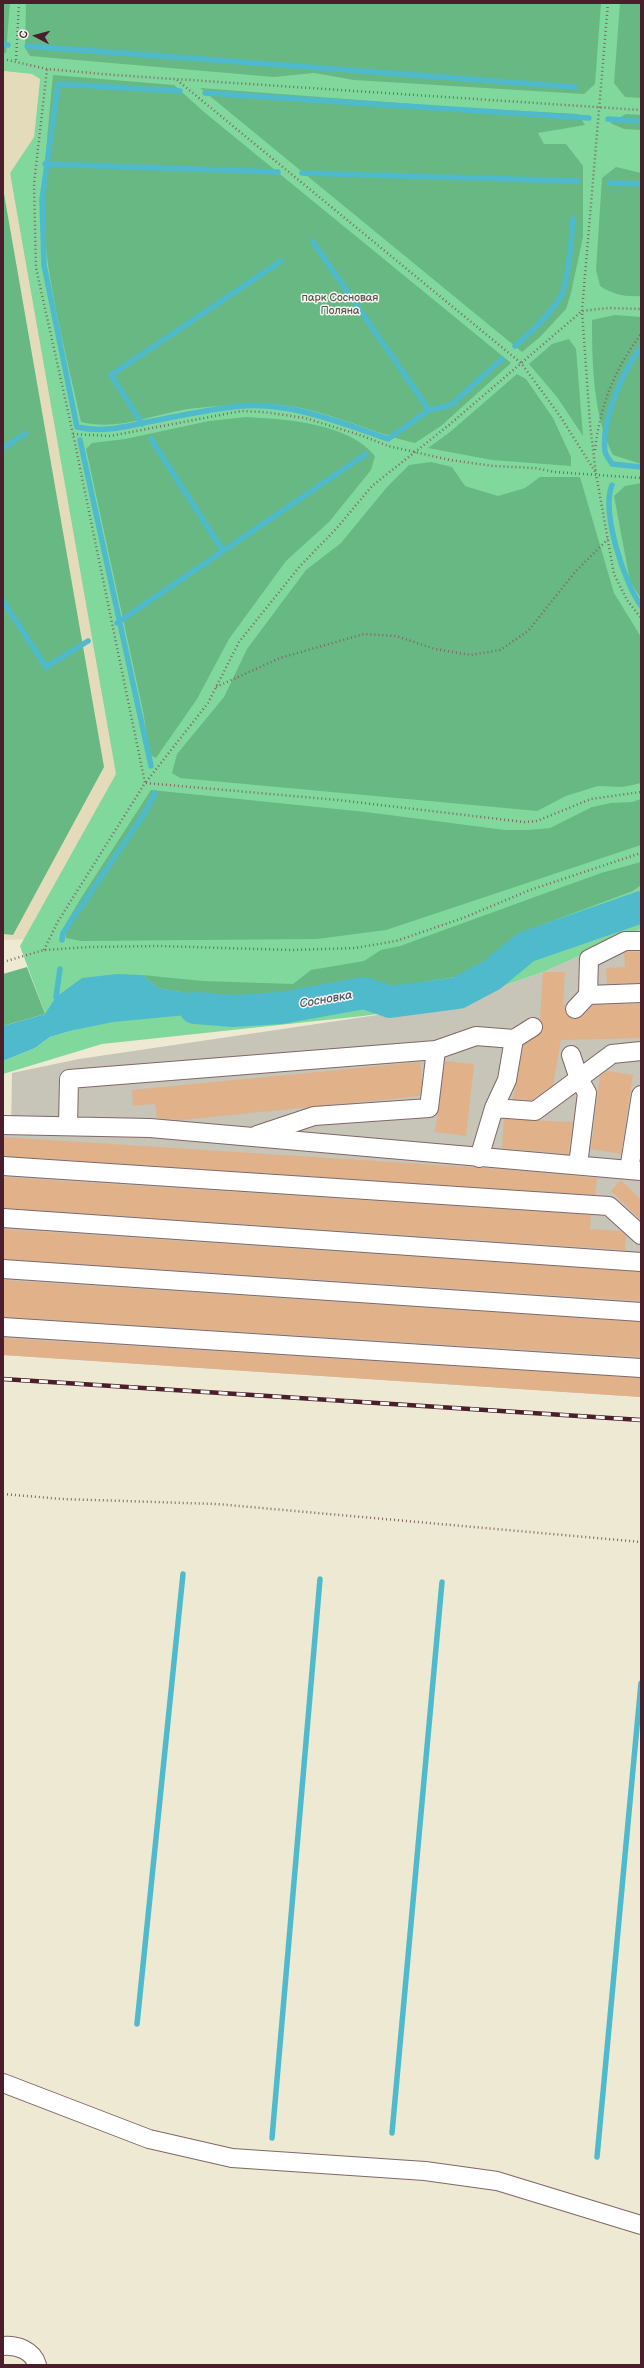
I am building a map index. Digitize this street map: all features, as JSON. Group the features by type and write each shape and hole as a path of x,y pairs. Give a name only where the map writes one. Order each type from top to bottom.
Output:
{"street":[{"path":"575,1009 588,995 589,959 624,941 641,941"},
{"path":"588,995 641,993"},
{"path":"68,1126 69,1079 436,1050 476,1036 514,1039 533,1027"},
{"path":"479,1158 494,1108 507,1080 514,1039"},
{"path":"251,1137 314,1116 429,1108 436,1050"},
{"path":"494,1108 536,1111 612,1054 641,1051"},
{"path":"571,1055 579,1079 587,1092 578,1165"},
{"path":"3,1125 150,1128 635,1171 641,1095"},
{"path":"3,1166 609,1206 641,1235"},
{"path":"3,1218 641,1262"},
{"path":"3,1269 641,1312"},
{"path":"3,1327 641,1368"},
{"path":"3,2082 149,2139 232,2158 425,2171 497,2181 641,2225"},
{"path":"3,2346 22,2348 30,2354 37,2365"}],"path":[{"path":"16,60 19,3"},
{"path":"608,3 582,311 596,474 614,574 627,600 641,618"},
{"path":"3,59 16,60 47,68 177,79 641,110"},
{"path":"47,68 34,184 36,268 73,434 145,783"},
{"path":"177,79 521,363 560,416 596,474"},
{"path":"44,950 57,923 145,783 208,702 239,642 278,592 372,486 449,425 582,311 608,308 641,309"},
{"path":"594,455 599,423 617,370 641,334"},
{"path":"73,434 110,436 241,411 264,412 288,414 326,424 412,453 493,466 535,468 555,472 641,478"},
{"path":"216,687 280,658 364,634 396,636 435,649 470,655 500,650 528,631 575,572 608,539"},
{"path":"145,783 338,800 524,822 537,821 591,799 641,792"},
{"path":"3,962 44,950 158,946 291,950 355,948 376,945 396,941 463,918 530,890 641,853"},
{"path":"3,1494 62,1499 217,1504 641,1542"}],"shaded area":[{"path":"3,71 32,74 40,78 34,137 10,173 136,781 35,939 3,940"},
{"path":"641,929 641,1397 3,1355 3,1135 11,1135 12,1073 79,1059 452,1004 543,972"}],"green space":[{"name":"парк Сосновая Поляна","path":"3,3 641,3 641,929 543,972 452,1004 363,1016 102,1044 3,1074 3,1061 35,1048 50,1037 74,1030 45,1014 20,946 116,774 10,173 34,137 40,79 32,74 3,71"},
{"path":"3,3 10,3 6,53 3,53"},
{"path":"26,3 601,3 595,84 584,94 354,80 314,73 274,77 30,56 25,48"},
{"path":"620,3 641,3 641,98 625,97 614,83"},
{"path":"53,75 174,85 204,112 511,363 441,426 415,443 322,413 285,405 247,404 188,409 108,425 81,422 56,309 46,247 44,197 48,123"},
{"path":"200,88 467,108 578,114 585,125 538,133 544,144 566,144 583,166 583,237 566,309 540,337 522,352"},
{"path":"626,114 641,115 641,130 624,129 610,123"},
{"path":"616,167 641,173 641,296 620,295 610,292 600,286 596,270 602,178"},
{"path":"3,188 104,767 13,935 3,934"},
{"path":"615,315 641,317 641,464 613,455 601,424 598,407 593,372 592,320"},
{"path":"569,339 576,349 583,436 557,397 529,364 552,344"},
{"path":"517,374 526,379 553,418 571,457 571,466 492,460 428,448 450,432"},
{"path":"246,417 279,419 315,425 333,430 349,436 364,445 375,456 371,470 329,522 286,561 229,639 197,699 156,758 150,755 143,711 86,449 92,443 125,439 209,421"},
{"path":"431,462 452,467 465,486 498,496 525,488 540,477 580,477 614,593 641,637 641,783 623,787 598,786 566,796 537,811 180,778 172,773 177,754 224,697 247,649 306,570 341,543 387,487 409,465"},
{"path":"641,483 641,599 630,581 614,496 625,486"},
{"path":"151,790 366,812 505,830 550,828 592,807 611,803 632,802 641,799 641,845 386,930 317,939 81,941 66,938 65,925"},
{"path":"641,862 641,885 633,891 520,933 468,975 240,1010 215,998 158,988 142,975 203,981 293,984 311,970 364,961 381,950 400,946 601,873"},
{"path":"27,967 45,1014 3,1026 3,974"}],"water":[{"path":"117,974 142,975 158,988 215,998 240,1010 113,1022 74,1030 50,1037 35,1048 3,1061 3,1026 45,1014 56,997 82,978"}],"building":[{"path":"641,952 641,983 607,984 606,968 625,967 624,953"},
{"path":"543,972 565,972 563,1005 566,1005 565,1012 572,1019 582,1016 593,1005 641,1004 641,1038 561,1040 553,1085 532,1100 513,1099 524,1045 542,1032 543,1026 540,1020"},
{"path":"445,1061 474,1064 466,1136 435,1132"},
{"path":"420,1062 422,1082 420,1096 181,1120 157,1118 155,1104 133,1106 132,1090"},
{"path":"607,1071 633,1075 621,1154 591,1149 600,1076"},
{"path":"504,1119 573,1122 568,1154 502,1148"},
{"path":"3,1137 500,1169 597,1178 595,1195 3,1156"},
{"path":"3,1177 591,1215 590,1229 621,1231 626,1236 625,1250 3,1208"},
{"path":"621,1180 641,1200 641,1220 611,1191"},
{"path":"3,1229 641,1272 641,1301 3,1259"},
{"path":"3,1280 641,1322 641,1357 3,1317"},
{"path":"3,1338 641,1378 641,1397 3,1355"}],"waterway":[{"path":"3,44 8,45"},
{"path":"27,46 575,87"},
{"path":"180,91 58,84 42,200 44,265 77,427 86,429 113,429 218,409 241,406 260,406 298,410 334,420 388,439 429,410 451,405 502,359"},
{"path":"205,93 589,118"},
{"path":"608,119 641,121"},
{"path":"45,164 278,172"},
{"path":"302,173 578,181"},
{"path":"609,183 641,184"},
{"path":"515,346 546,316 561,296 568,270 573,219"},
{"path":"313,242 429,410"},
{"path":"142,424 111,375 281,261"},
{"path":"641,348 627,369 615,396 606,426 605,439 605,453 612,464 641,467"},
{"path":"3,448 25,434"},
{"path":"151,439 223,551"},
{"path":"80,440 151,766"},
{"path":"117,623 366,454"},
{"path":"612,485 609,497 612,529 616,547 628,581 641,606"},
{"path":"3,601 46,667 88,641"},
{"path":"62,940 63,933 144,814 155,793"},
{"name":"Сосновка","path":"195,1008 233,1011 281,1008 364,993 390,1002 458,993 492,975 526,947 641,907"},
{"path":"56,997 60,969"},
{"path":"137,2024 183,1574"},
{"path":"272,2138 320,1579"},
{"path":"392,2133 442,1582"},
{"path":"597,2157 641,1683"}],"railway":[{"path":"3,1379 641,1420"}]}
